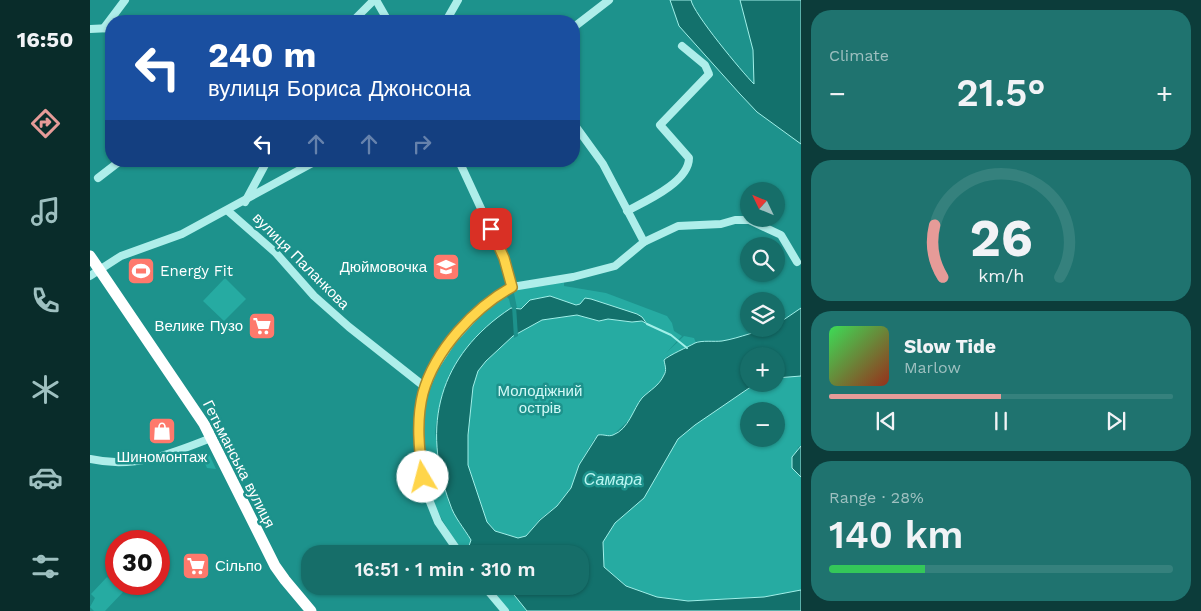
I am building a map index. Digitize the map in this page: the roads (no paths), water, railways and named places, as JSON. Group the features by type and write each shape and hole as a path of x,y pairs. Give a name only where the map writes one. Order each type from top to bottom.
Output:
{"highway":[{"name":"Гетьманська вулиця","path":"90,256 192,405 284,580 312,611"}],"street":[{"path":"118,4 125,0"},
{"path":"359,15 375,0 384,15"},
{"path":"449,15 458,0"},
{"path":"580,22 609,0"},
{"path":"90,29 105,28"},
{"path":"627,211 662,192 685,172 689,164 689,158 660,125 710,74 705,65 682,46"},
{"path":"580,132 603,164 644,242"},
{"path":"98,178 112,167"},
{"path":"245,202 264,167"},
{"path":"90,276 121,256 182,234 228,211 306,167"},
{"path":"462,167 504,258 512,287"},
{"name":"вулиця Паланкова","path":"228,211 276,253 314,296 335,315 426,387"},
{"path":"454,545 438,522 426,492 419,442 419,417 426,387 446,348 461,330 492,300 512,287 573,277 616,266 644,242 678,226 721,224 735,220 749,220 781,235 797,262"},
{"path":"90,460 112,464 144,461 211,438"},
{"path":"492,595 505,611"}],"water":[{"path":"670,0 691,0 700,17 729,56 754,84 753,50 740,0 801,0 801,144 757,112 740,94 679,26"},
{"name":"Самара","path":"550,296 576,305 580,304 585,298 591,299 637,314 647,324 642,321 632,322 608,319 599,321 577,315 542,320 513,336 478,371 473,387 468,435 468,465 487,522 495,531 518,538 526,536 540,520 557,506 571,488 579,465 598,435 611,436 627,424 642,398 660,382 665,373 664,360 666,358 698,342 722,341 740,337 785,337 785,319 801,308 801,376 785,377 785,347 740,347 740,392 743,392 678,439 644,498 615,523 603,542 604,567 626,586 657,597 688,601 764,597 801,590 801,611 527,611 514,595 589,595 589,545 469,545 471,540 452,509 441,475 437,447 437,420 442,395 452,371 467,348 486,327 511,308 521,309 530,300"},
{"path":"801,446 801,477 792,468 792,457"}],"waterway":[{"path":"647,324 671,335 687,348"}],"place":[{"name":"Дюймовочка","path":"446,267"},
{"name":"Energy Fit","path":"141,271"},
{"name":"Велике Пузо","path":"262,326"},
{"name":"Шиномонтаж","path":"162,431"},
{"name":"Сільпо","path":"196,566"}],"park label":[{"name":"Молодіжний острів","path":"540,400"}]}
